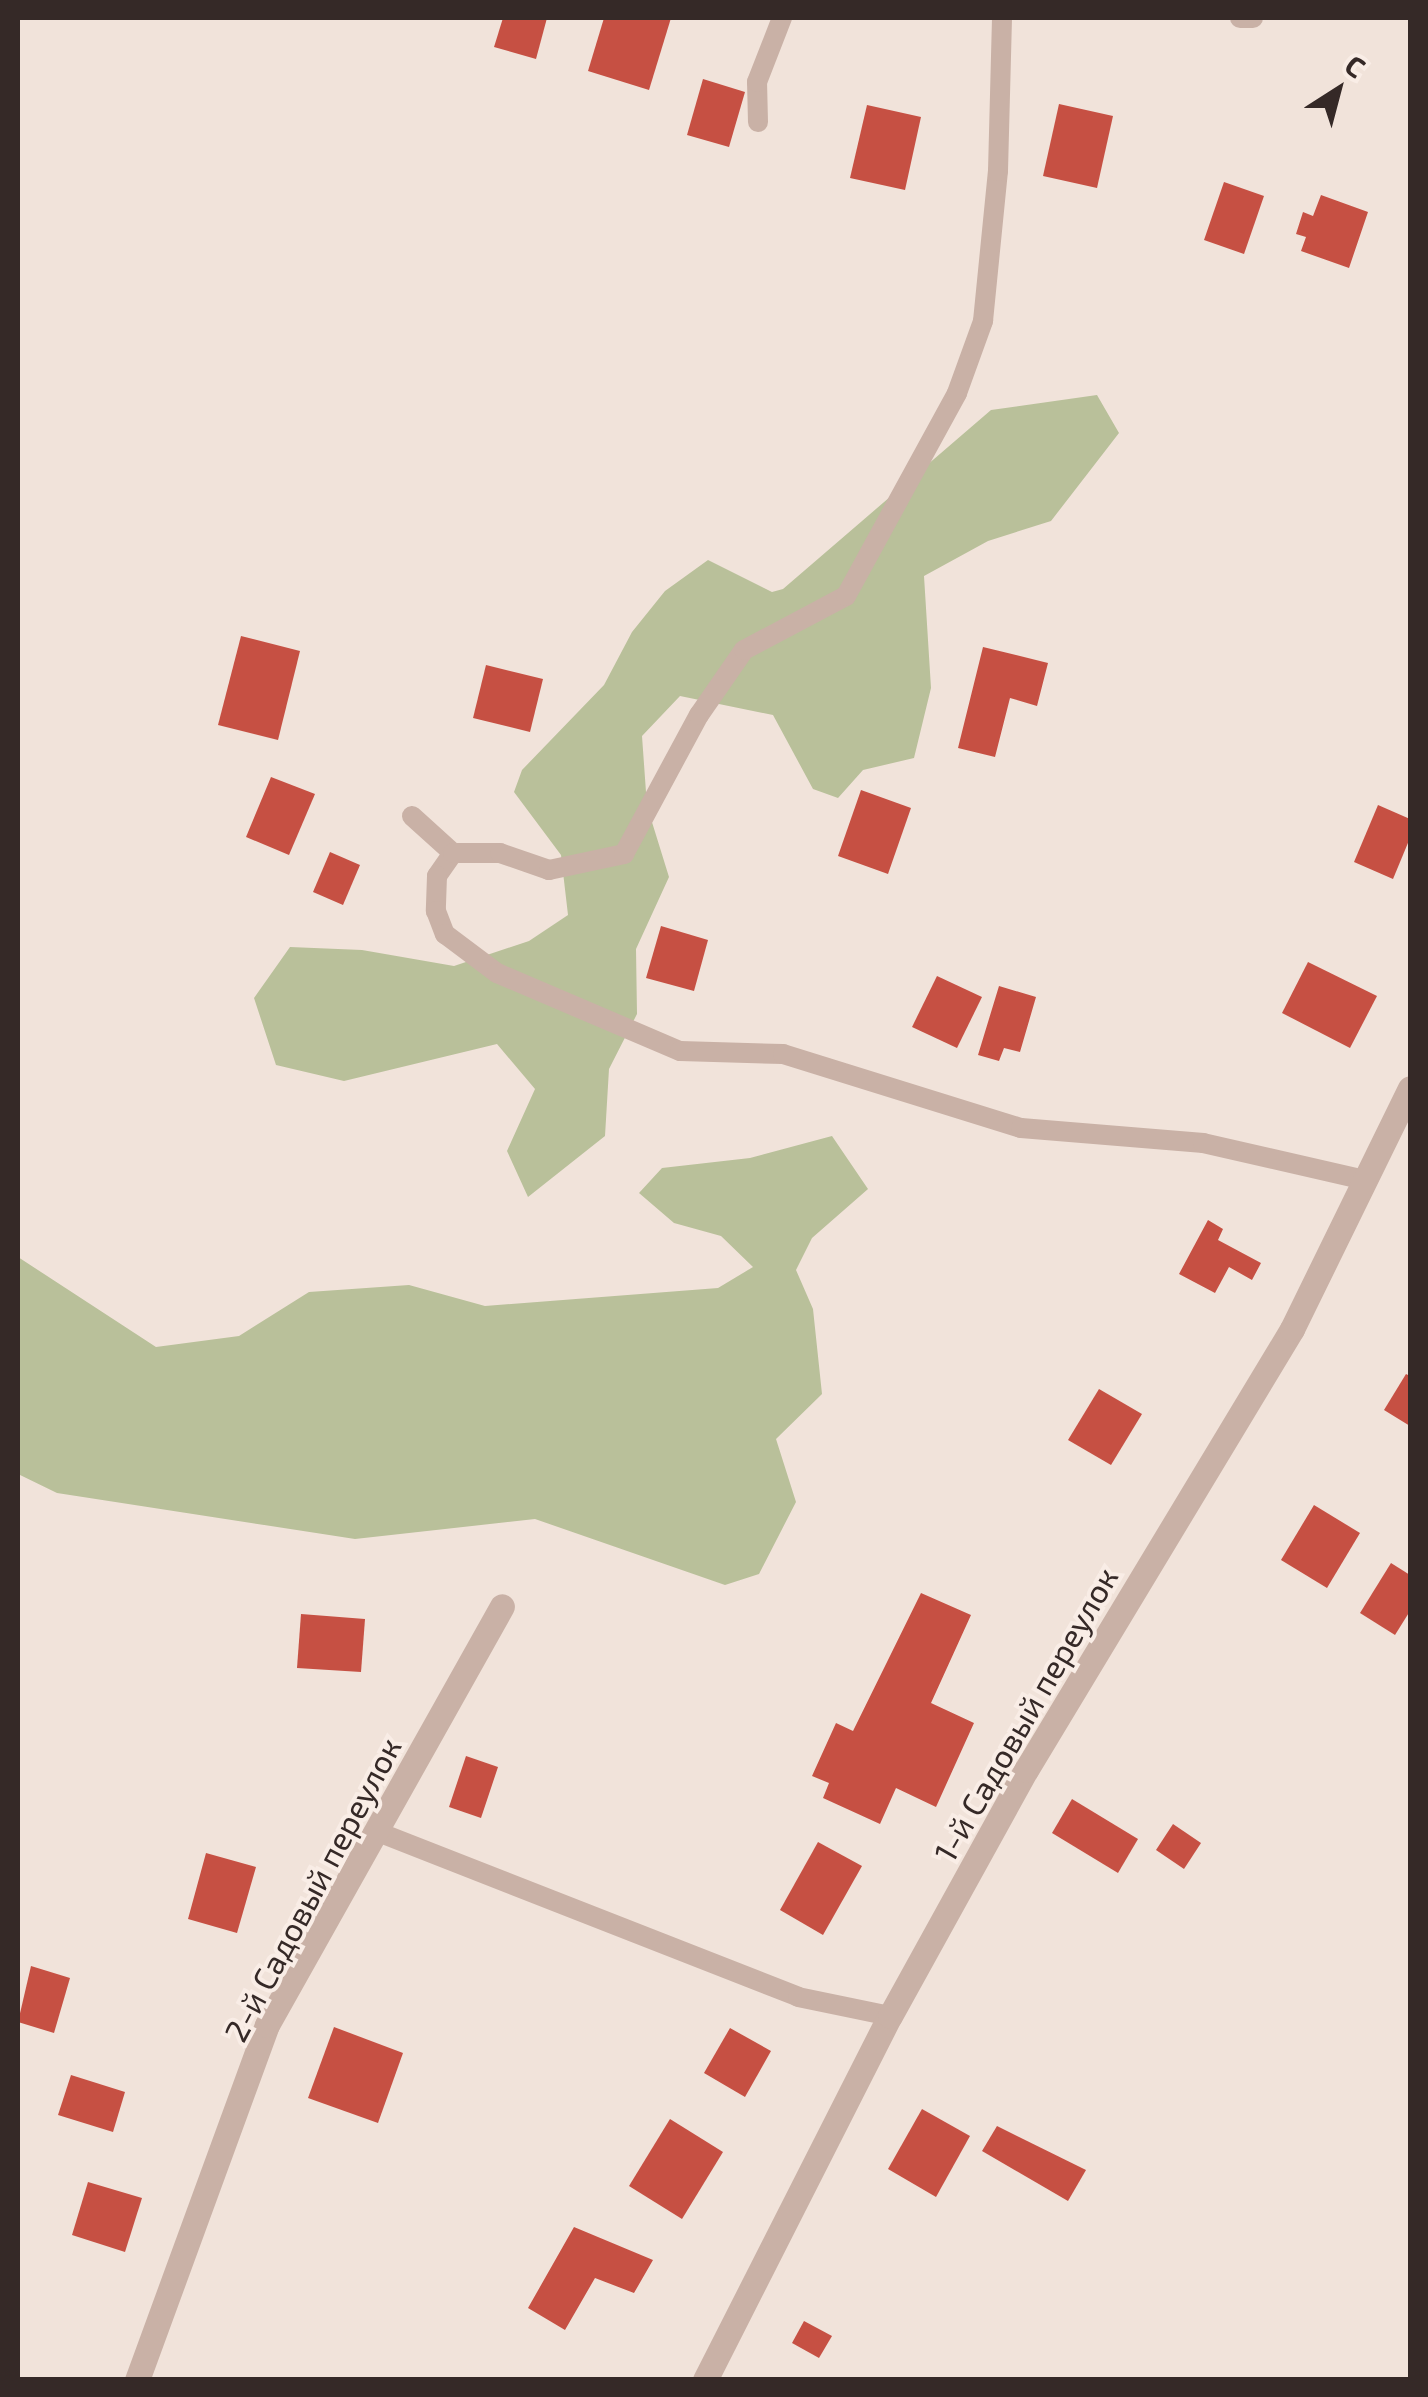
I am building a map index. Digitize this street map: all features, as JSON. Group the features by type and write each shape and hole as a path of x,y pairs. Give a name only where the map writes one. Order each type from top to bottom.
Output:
{"street":[{"name":"1-й Садовый переулок","path":"706,2380 890,2016 1026,1770 1292,1329 1410,1088"},
{"name":"2-й Садовый переулок","path":"138,2380 267,2025 502,1607"}],"lane":[{"path":"758,122 757,82 782,18"},
{"path":"412,816 453,853 500,853 549,870 624,854 699,715 744,650 846,596 957,393 983,321 998,171 1002,18"},
{"path":"1240,18 1253,18"},
{"path":"453,853 437,876 436,911 445,934 496,973 680,1051 783,1054 1021,1128 1203,1142 1366,1180"},
{"path":"378,1832 798,1996 890,2016"}],"green space":[{"path":"1097,395 1119,433 1051,521 988,541 924,576 931,688 914,758 863,770 838,798 813,789 773,715 680,696 642,736 647,806 669,877 636,949 637,1014 609,1069 605,1136 528,1197 507,1151 535,1089 497,1044 344,1081 276,1065 254,998 290,947 362,950 454,966 529,941 568,915 561,855 514,792 522,770 604,685 632,632 665,591 708,560 772,592 783,589 991,410"},
{"path":"832,1136 868,1189 812,1238 796,1270 813,1309 822,1394 776,1439 796,1502 759,1574 725,1585 535,1519 355,1539 57,1493 18,1474 18,1257 156,1347 239,1336 309,1292 409,1285 485,1306 718,1288 753,1267 721,1236 674,1223 639,1193 662,1168 750,1158"}],"building":[{"path":"503,18 547,18 536,59 494,47"},
{"path":"604,18 671,18 649,90 588,71"},
{"path":"703,79 745,92 729,147 687,135"},
{"path":"1059,104 1113,116 1097,188 1043,176"},
{"path":"867,105 921,117 905,190 850,178"},
{"path":"1224,182 1264,196 1244,254 1204,240"},
{"path":"1321,195 1368,212 1349,268 1301,251 1306,237 1296,234 1303,212 1313,216"},
{"path":"241,636 300,651 278,740 218,725"},
{"path":"983,647 1048,663 1037,706 1010,698 995,757 958,748"},
{"path":"486,665 543,679 530,732 473,718"},
{"path":"271,777 315,794 289,855 246,837"},
{"path":"861,790 911,808 888,874 838,856"},
{"path":"1378,805 1410,819 1410,838 1393,879 1354,862"},
{"path":"330,852 360,865 343,905 313,892"},
{"path":"661,926 708,940 694,991 646,978"},
{"path":"1308,962 1377,996 1350,1048 1282,1013"},
{"path":"937,976 982,997 957,1048 912,1027"},
{"path":"999,986 1036,997 1020,1052 1004,1048 999,1061 978,1055"},
{"path":"1208,1220 1223,1229 1218,1240 1261,1263 1252,1280 1229,1267 1215,1293 1179,1274"},
{"path":"1406,1374 1410,1376 1410,1426 1384,1410"},
{"path":"1099,1389 1142,1414 1111,1465 1068,1440"},
{"path":"1314,1505 1360,1533 1327,1588 1281,1560"},
{"path":"1391,1563 1410,1575 1410,1611 1395,1635 1360,1613"},
{"path":"921,1593 971,1615 931,1703 974,1723 936,1807 896,1788 880,1824 823,1798 829,1783 812,1776 836,1723 853,1731"},
{"path":"301,1614 365,1619 361,1672 297,1668"},
{"path":"466,1756 498,1767 481,1818 449,1807"},
{"path":"1072,1799 1138,1839 1118,1873 1052,1833"},
{"path":"1173,1824 1201,1843 1184,1869 1156,1850"},
{"path":"818,1842 862,1866 823,1935 780,1910"},
{"path":"206,1853 256,1867 237,1933 188,1919"},
{"path":"31,1966 70,1978 54,2033 18,2022"},
{"path":"334,2027 403,2053 378,2123 308,2098"},
{"path":"730,2028 771,2051 745,2097 704,2073"},
{"path":"71,2075 125,2092 113,2132 58,2115"},
{"path":"922,2109 970,2136 936,2197 888,2169"},
{"path":"670,2119 723,2152 682,2219 629,2186"},
{"path":"997,2126 1086,2170 1068,2201 982,2151"},
{"path":"88,2182 142,2198 125,2252 72,2235"},
{"path":"574,2227 653,2260 634,2293 595,2278 565,2330 528,2308"},
{"path":"804,2321 832,2336 819,2358 792,2343"}]}
